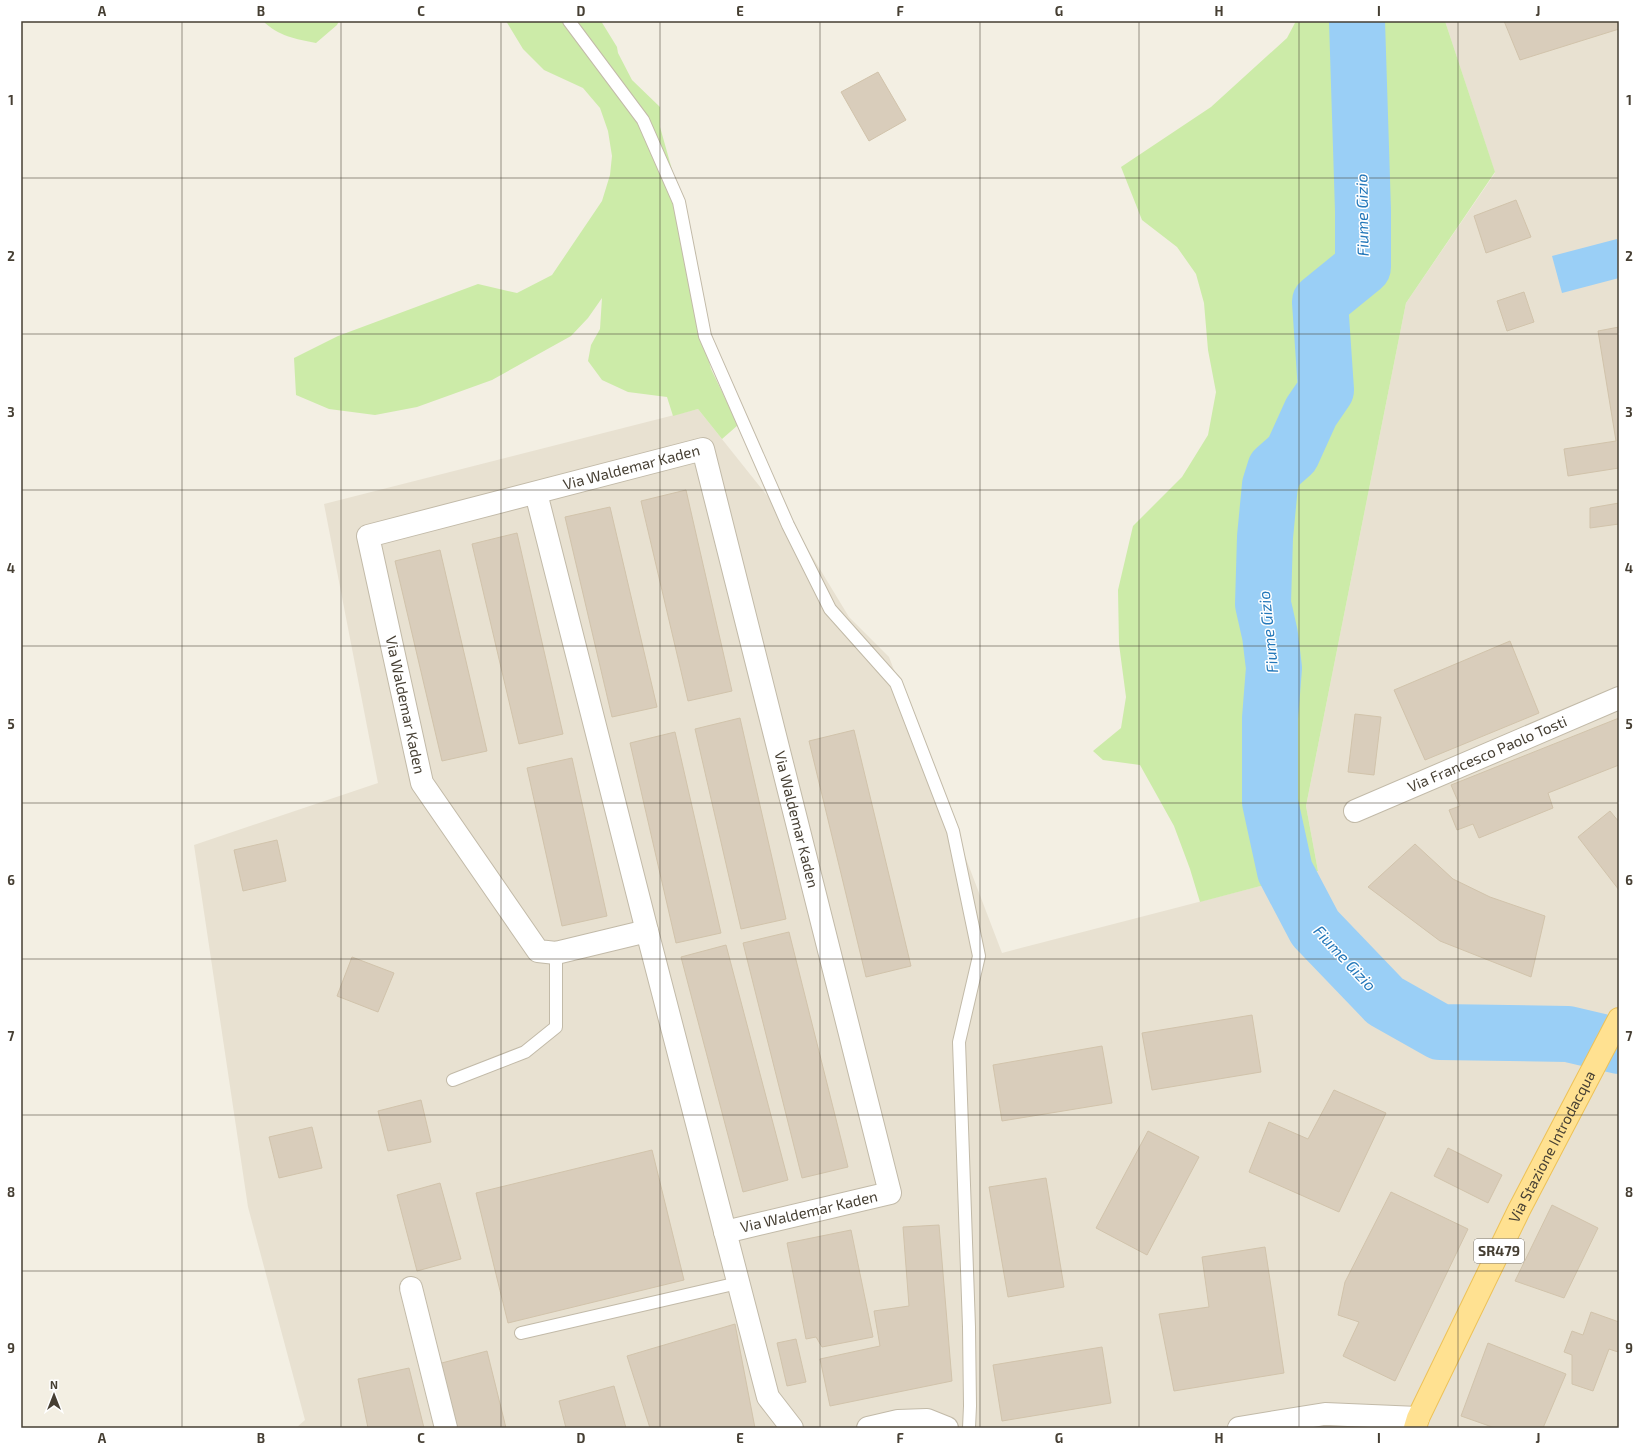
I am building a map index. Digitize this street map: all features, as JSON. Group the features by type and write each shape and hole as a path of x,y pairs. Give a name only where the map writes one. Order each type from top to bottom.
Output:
{"main road":[{"name":"Via Stazione Introdacqua","path":"1417,1423 1519,1210 1619,1019"}],"street":[{"name":"Via Waldemar Kaden","path":"647,931 556,953 538,950 422,784 368,536 703,449 890,1193 725,1232"},
{"name":"Via Waldemar Kaden","path":"536,493 647,931 768,1397 792,1428"},
{"name":"Via Francesco Paolo Tosti","path":"1355,811 1619,698"},
{"path":"411,1288 446,1428"},
{"path":"1239,1428 1325,1414 1417,1423"},
{"path":"868,1428 898,1421 927,1420 947,1428"}],"lane":[{"path":"569,21 643,120 679,202 705,336 788,525 830,609 896,683 952,831 978,956 959,1042 969,1343 969,1428"},
{"path":"452,1080 525,1052 556,1026 556,953"},
{"path":"521,1333 738,1283"}],"shaded area":[{"path":"1445,21 1619,21 1619,1428 296,1428 305,1420 248,1207 194,845 378,783 324,504 698,409 801,538 849,617 889,657 1002,953 1318,871 1306,806 1406,303 1495,173"}],"green space":[{"path":"263,21 339,21 337,25 316,43 294,38 281,33"},
{"path":"506,21 601,21 617,47 618,53 632,80 660,107 660,127 696,255 697,315 711,369 738,425 722,439 698,409 673,416 667,397 628,392 602,380 588,361 591,345 600,329 602,298 588,318 571,336 492,380 417,407 375,415 329,409 296,395 294,358 338,336 478,284 517,293 552,275 602,201 610,175 612,156 608,131 600,108 583,88 544,70 523,49"},
{"path":"1296,21 1445,21 1495,172 1406,303 1306,806 1318,871 1200,902 1190,869 1174,826 1140,765 1103,760 1093,751 1121,728 1126,697 1119,644 1118,590 1133,526 1182,477 1208,435 1216,392 1208,350 1204,303 1196,274 1177,247 1142,220 1121,167 1211,107 1287,38"}],"water":[{"path":"1617,239 1619,248 1619,278 1562,293 1552,256"}],"building":[{"path":"1504,21 1619,21 1619,29 1520,60"},
{"path":"878,72 906,120 869,141 841,92"},
{"path":"1516,200 1531,237 1486,253 1474,216"},
{"path":"1524,292 1534,322 1507,331 1497,301"},
{"path":"1619,327 1619,468 1568,476 1564,449 1616,441 1598,331"},
{"path":"686,490 732,691 688,701 641,501"},
{"path":"1619,503 1619,524 1590,528 1590,508"},
{"path":"610,507 657,707 612,717 565,517"},
{"path":"517,533 563,734 519,744 472,544"},
{"path":"440,550 487,751 442,761 395,561"},
{"path":"1510,641 1539,713 1425,760 1394,690"},
{"path":"1355,714 1381,717 1374,775 1348,772"},
{"path":"740,718 786,919 741,929 695,729"},
{"path":"1619,718 1619,765 1548,793 1553,808 1479,838 1473,824 1457,830 1449,810 1460,806 1451,785"},
{"path":"854,730 911,966 866,977 809,741"},
{"path":"675,732 721,933 676,943 630,743"},
{"path":"572,758 607,916 562,926 527,768"},
{"path":"1610,811 1619,822 1619,890 1578,837"},
{"path":"277,840 286,881 243,891 234,850"},
{"path":"1415,844 1453,879 1490,897 1545,916 1531,977 1440,941 1368,887"},
{"path":"789,932 848,1167 802,1178 743,943"},
{"path":"726,945 788,1180 743,1192 681,957"},
{"path":"352,957 394,973 378,1012 337,996"},
{"path":"1252,1015 1261,1072 1152,1090 1142,1033"},
{"path":"1102,1046 1112,1103 1002,1121 993,1065"},
{"path":"1334,1090 1386,1113 1339,1212 1249,1172 1269,1122 1308,1139"},
{"path":"421,1100 431,1142 388,1151 378,1111"},
{"path":"312,1127 322,1168 279,1178 269,1137"},
{"path":"1148,1131 1199,1157 1147,1255 1096,1228"},
{"path":"1448,1148 1502,1175 1488,1203 1434,1176"},
{"path":"652,1150 684,1280 508,1323 476,1193"},
{"path":"1046,1178 1064,1287 1008,1297 989,1187"},
{"path":"440,1183 461,1259 417,1271 397,1195"},
{"path":"1391,1192 1468,1229 1395,1381 1343,1356 1359,1322 1338,1315 1345,1282"},
{"path":"1552,1205 1598,1228 1564,1298 1515,1281"},
{"path":"939,1225 952,1381 830,1406 820,1359 880,1346 874,1311 909,1306 903,1227"},
{"path":"851,1230 873,1337 822,1347 816,1337 806,1339 787,1243"},
{"path":"1265,1247 1284,1373 1174,1391 1159,1314 1209,1307 1202,1257"},
{"path":"1591,1312 1619,1322 1619,1350 1618,1352 1609,1349 1593,1391 1572,1384 1572,1355 1564,1352 1572,1331 1583,1335"},
{"path":"735,1324 755,1428 650,1428 627,1356"},
{"path":"796,1339 806,1382 787,1386 777,1343"},
{"path":"1488,1343 1566,1374 1543,1428 1495,1428 1461,1416"},
{"path":"1102,1347 1111,1403 1002,1421 993,1365"},
{"path":"487,1351 506,1428 455,1428 438,1364"},
{"path":"409,1368 424,1428 368,1428 358,1379"},
{"path":"614,1386 626,1428 566,1428 559,1401"}],"waterway":[{"name":"Fiume Gizio","path":"1357,21 1363,211 1363,267 1320,302 1326,390 1311,412 1292,454 1275,469 1270,485 1265,537 1263,604 1270,635 1274,668 1270,718 1270,802 1285,871 1315,928 1385,1001 1440,1032 1568,1034 1619,1046"}]}
